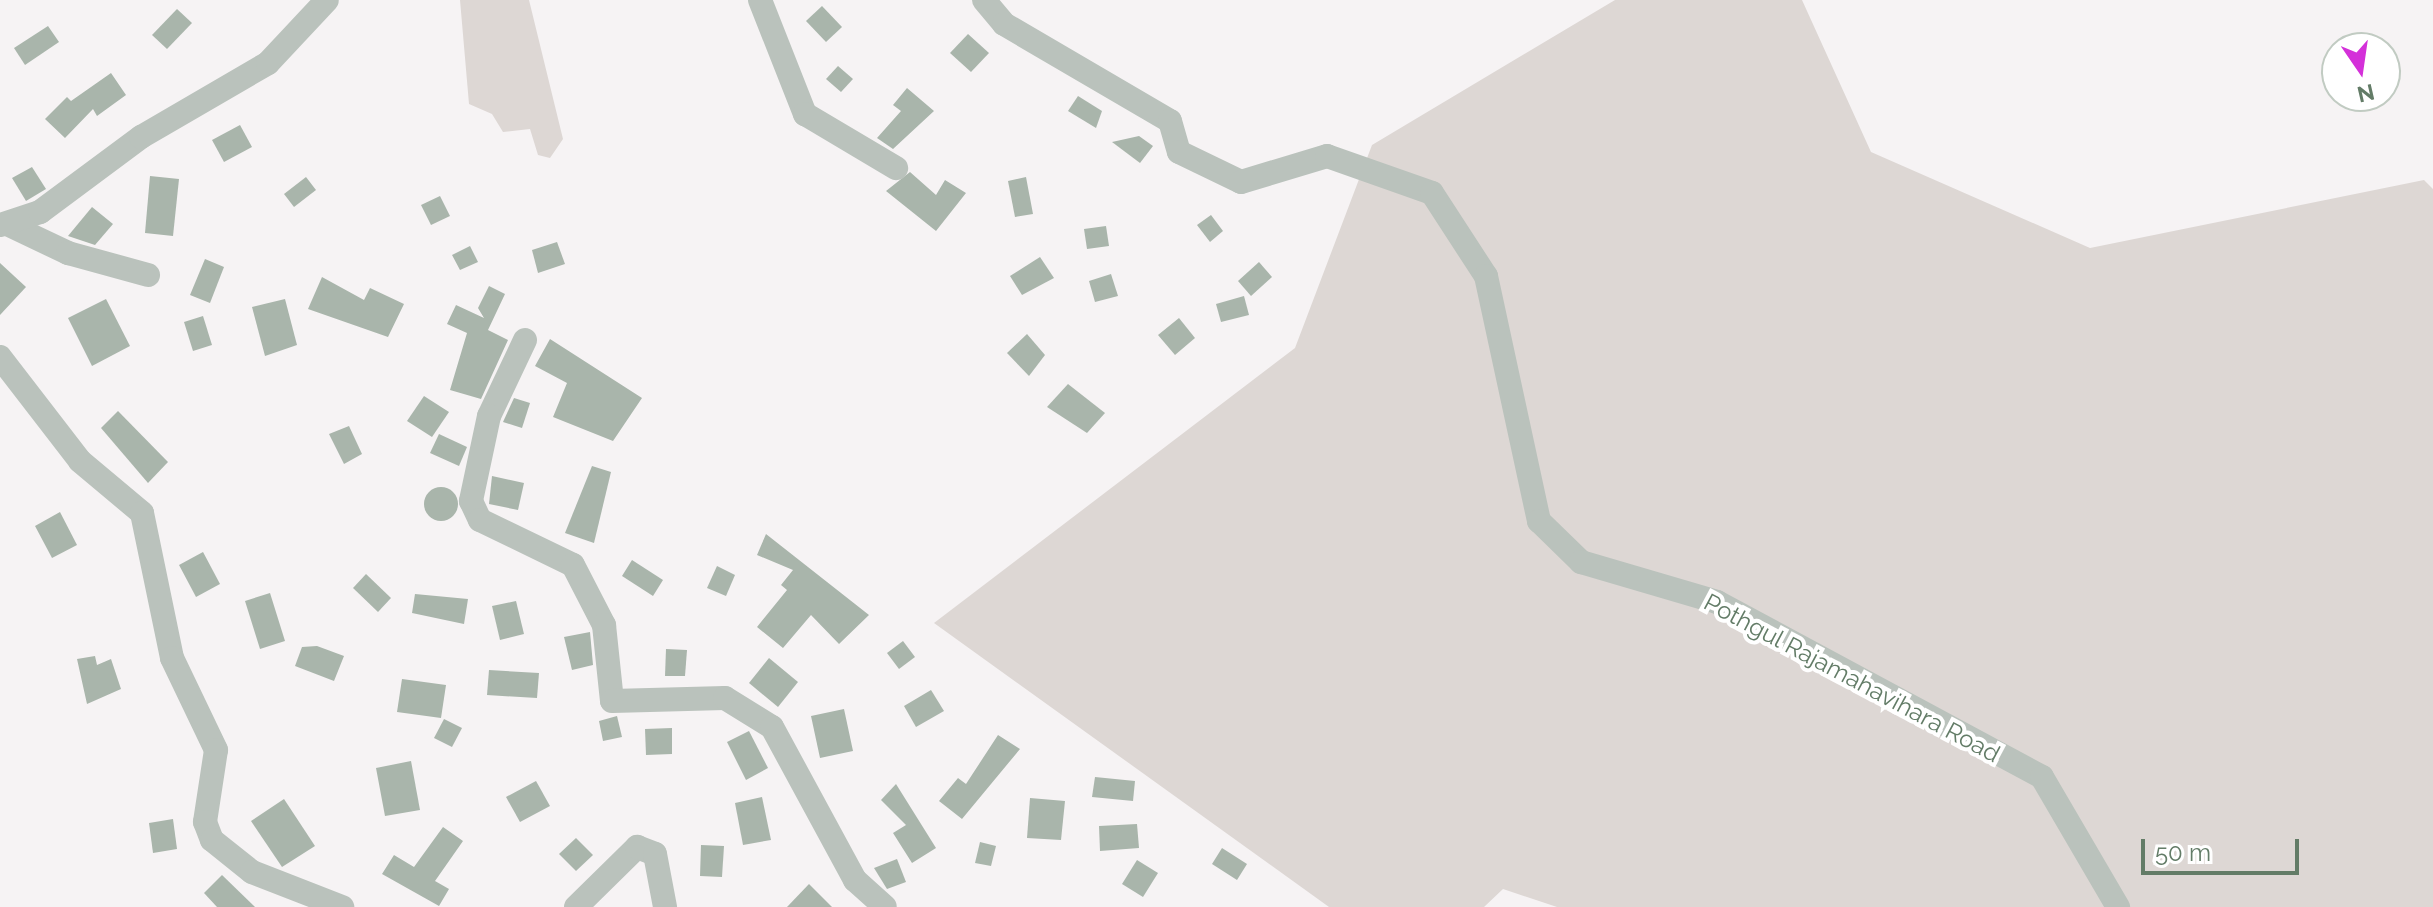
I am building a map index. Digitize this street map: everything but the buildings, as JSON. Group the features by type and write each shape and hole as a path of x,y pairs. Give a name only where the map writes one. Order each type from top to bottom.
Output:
{"street":[{"path":"4,225 40,212 141,137 268,63 327,0"},
{"path":"760,0 805,114 896,168"},
{"name":"Pothgul Rajamahavihara Road","path":"984,0 1004,24 1170,121 1179,152 1241,182 1327,156 1432,193 1486,276 1539,521 1581,562 1717,602 2042,777 2118,907"},
{"path":"4,225 68,253 148,275"},
{"path":"525,340 489,416 471,501 480,520 573,565 604,625 612,701 725,698 772,727 855,880 885,907"},
{"path":"0,357 80,461 142,513 172,658 216,750 205,822 212,840 252,872 342,907"},
{"path":"576,907 637,847 655,854 665,907"}],"shaded area":[{"path":"460,0 529,0 563,139 550,158 538,155 530,129 503,132 492,114 469,104"},
{"path":"1615,0 1802,0 1871,152 2090,248 2424,180 2433,189 2433,907 1557,907 1503,889 1484,907 1329,907 934,623 1295,348 1372,145"}]}
